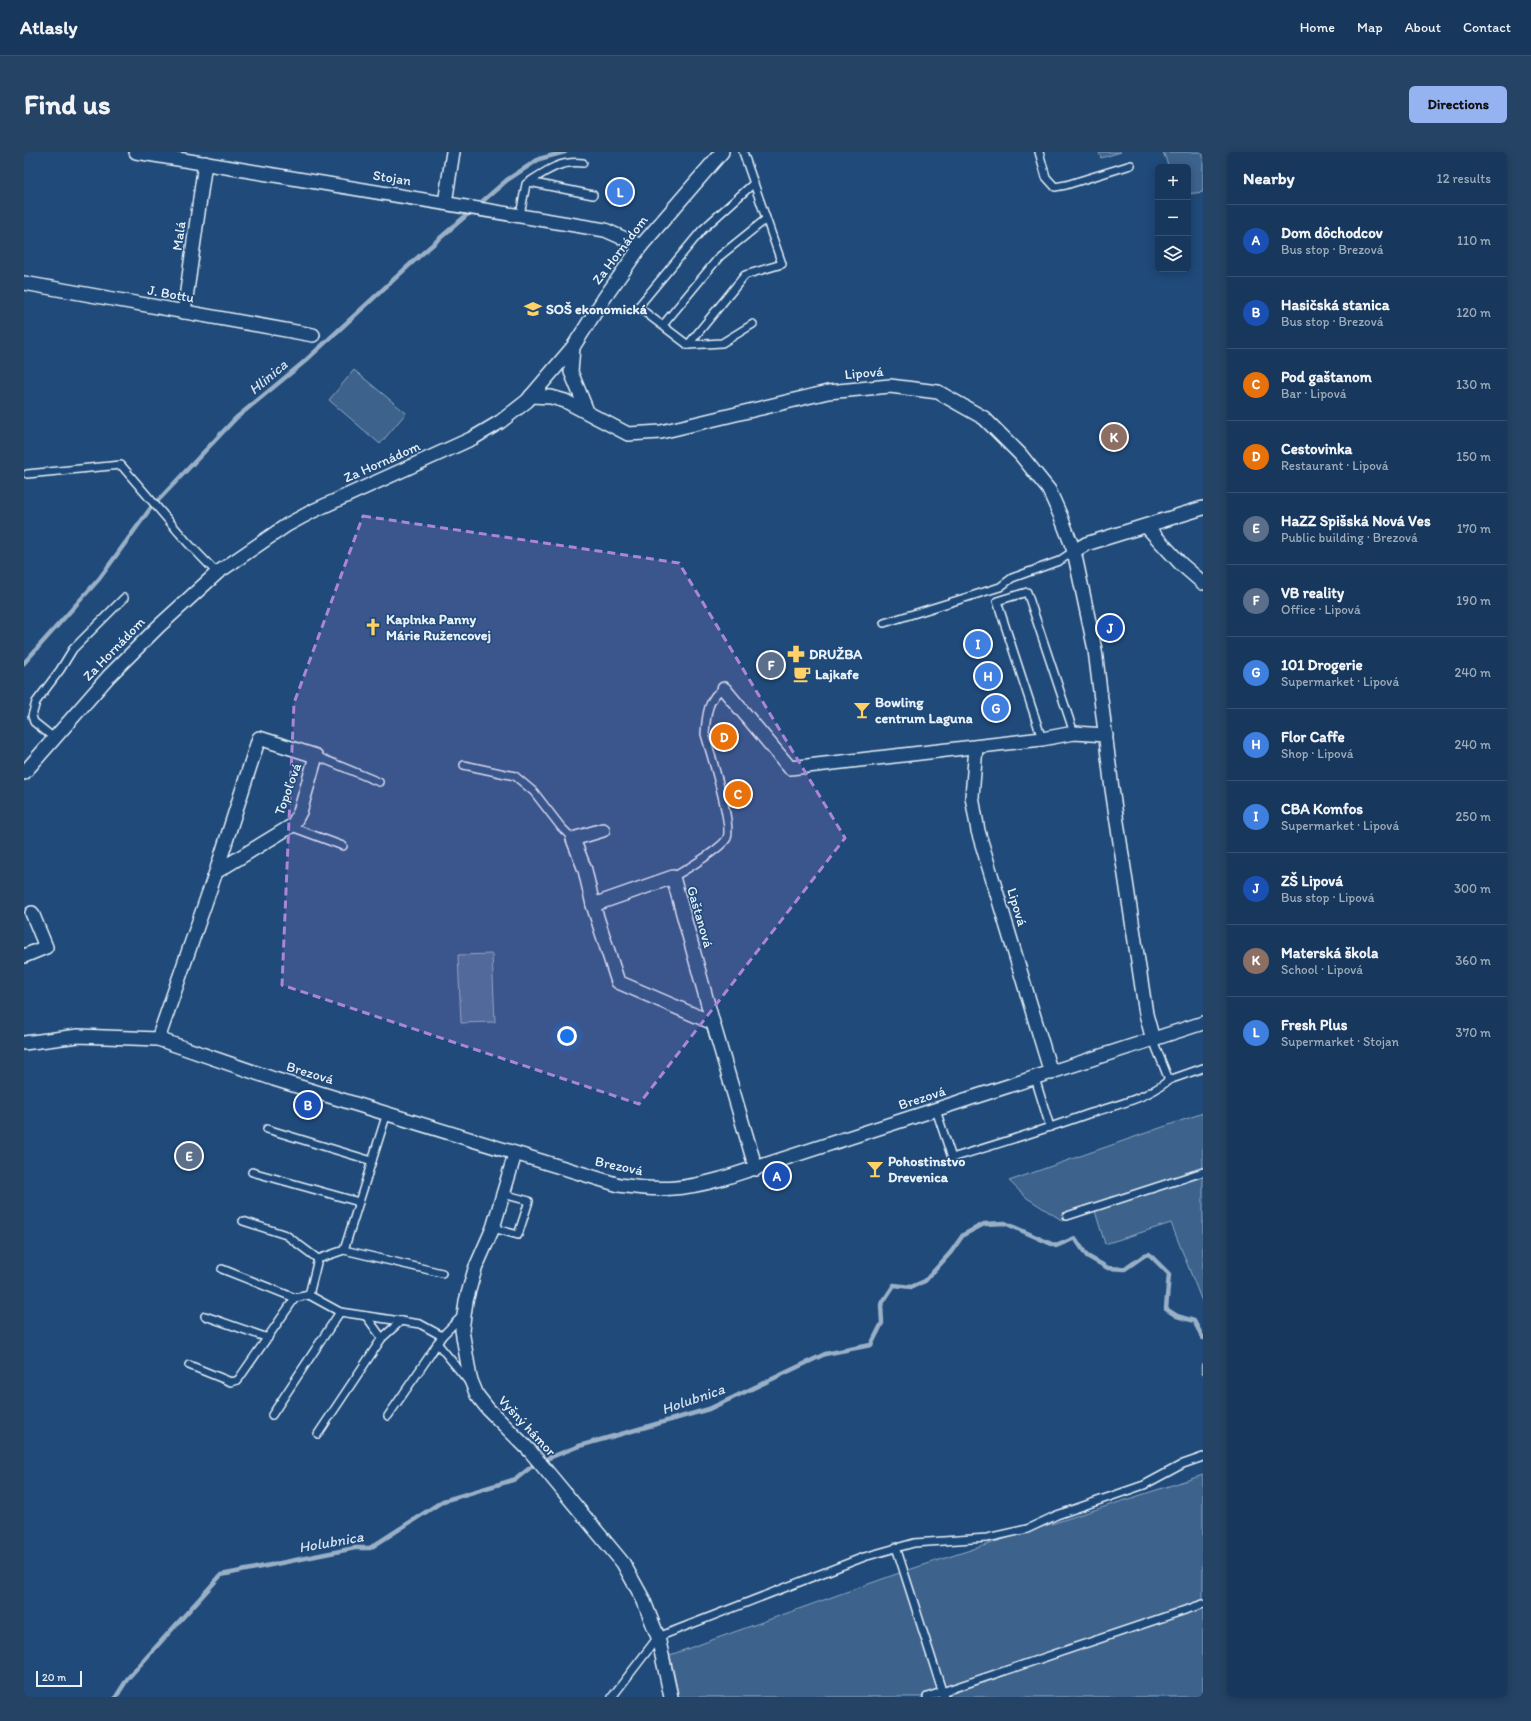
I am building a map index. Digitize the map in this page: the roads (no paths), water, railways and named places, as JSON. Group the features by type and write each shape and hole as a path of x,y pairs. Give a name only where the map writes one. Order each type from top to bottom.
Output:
{"street":[{"name":"Stojan","path":"136,152 605,230 641,246"},
{"path":"445,203 453,152"},
{"name":"Za Hornádom","path":"24,773 109,676 158,626 217,573 287,525 313,511 441,453 500,422 531,396 573,347 605,297 641,246 722,152"},
{"name":"Malá","path":"184,312 204,163"},
{"name":"J. Bottu","path":"24,283 313,335"},
{"path":"573,347 571,372 586,411"},
{"name":"Lipová","path":"531,396 551,397 565,401 628,434 661,432 828,392 890,386 938,392 984,418 1020,454 1049,490 1074,551 1095,650 1146,1014 1153,1040"},
{"path":"1074,551 1086,544 1203,508"},
{"path":"1146,526 1181,564 1203,583"},
{"path":"724,689 790,768 1042,739 1074,733 1106,735"},
{"name":"Topoľová","path":"158,1039 216,872 259,738 316,756 300,812 293,825 216,872"},
{"name":"Lipová","path":"976,747 972,796 978,831 1051,1073"},
{"path":"603,830 574,840 585,870 593,905 618,982 713,1023"},
{"name":"Gaštanová","path":"593,905 672,877 756,1168"},
{"path":"24,956 46,947 32,913"},
{"name":"Brezová","path":"24,1043 78,1036 158,1039 274,1079 619,1185 641,1188 684,1188 708,1183 756,1168 1203,1024"},
{"name":"Vyšný hámor","path":"515,1154 493,1228 475,1269 465,1313 462,1330 470,1378 477,1395 488,1409 530,1451 623,1563 643,1600 658,1637 671,1697"}],"lane":[{"path":"688,345 745,275 782,264 743,152"},
{"path":"1039,152 1046,177 1055,187 1131,165"},
{"path":"520,215 526,184 558,164 574,162 583,163"},
{"path":"529,182 593,195"},
{"path":"753,324 722,343 688,345 638,307 702,230 754,183"},
{"path":"662,325 720,256 766,219"},
{"path":"27,474 121,465 187,542 217,573"},
{"path":"884,624 1000,587 1012,578 1059,561 1074,551"},
{"path":"1042,739 998,601 1027,592 1074,733"},
{"path":"54,738 34,722 32,716 36,702 60,670 73,649 124,598"},
{"path":"672,877 686,870 722,844 727,838 728,830 726,815 705,734 706,720 711,701 716,692 724,689"},
{"path":"316,756 379,782"},
{"path":"464,764 515,776 534,792 561,827 574,840"},
{"path":"293,825 297,829 343,846"},
{"path":"1153,1040 1169,1080"},
{"path":"936,1110 952,1158 1150,1093 1169,1080 1203,1068"},
{"path":"1035,1078 1050,1127"},
{"path":"344,1250 387,1113"},
{"path":"267,1129 372,1161"},
{"path":"252,1172 359,1202"},
{"path":"1067,1216 1203,1172"},
{"path":"493,1228 518,1234 529,1201 503,1194"},
{"path":"243,1221 286,1235 318,1259"},
{"path":"318,1259 344,1250 442,1273"},
{"path":"309,1295 318,1259"},
{"path":"222,1269 295,1298 309,1295 340,1312 420,1324 442,1336"},
{"path":"189,1366 231,1382 238,1380 295,1298"},
{"path":"272,1415 340,1312"},
{"path":"388,1416 442,1336 465,1313"},
{"path":"205,1316 268,1338"},
{"path":"366,1316 382,1338"},
{"path":"318,1434 382,1338 401,1321"},
{"path":"437,1343 474,1389"},
{"path":"612,1697 658,1637 864,1557 896,1547 914,1543 987,1538 1026,1529 1057,1515 1144,1485 1183,1464 1203,1457"},
{"path":"896,1547 943,1694"},
{"path":"927,1697 943,1694 1203,1604"}],"waterway":[{"name":"Hlinica","path":"24,663 99,579 150,509 236,418 304,362 416,259 507,180 539,159 565,152"},
{"name":"Holubnica","path":"116,1697 128,1678 221,1575 355,1548 370,1548 443,1501 516,1479 536,1463 579,1446 709,1409 825,1354 871,1345 882,1323 881,1305 894,1285 911,1287 925,1281 951,1252 963,1235 984,1224 1005,1223 1056,1246 1075,1238 1087,1256 1108,1268 1125,1269 1145,1255 1149,1254 1169,1274 1166,1309 1177,1316 1194,1321 1203,1338"},
{"name":"Holubnica","path":"1203,1365 1203,1372"}],"place":[{"name":"Fresh Plus","path":"620,192"},
{"name":"SOŠ ekonomická","path":"533,309"},
{"name":"Materská škola","path":"1114,437"},
{"name":"Kaplnka Panny Márie Ružencovej","path":"373,627"},
{"name":"ZŠ Lipová","path":"1110,628"},
{"name":"CBA Komfos","path":"978,644"},
{"name":"DRUŽBA","path":"796,654"},
{"name":"VB reality","path":"771,665"},
{"name":"Lajkafe","path":"802,674"},
{"name":"Flor Caffe","path":"988,676"},
{"name":"101 Drogerie","path":"996,708"},
{"name":"Bowling centrum Laguna","path":"862,710"},
{"name":"Cestovinka","path":"724,737"},
{"name":"Pod gaštanom","path":"738,794"},
{"name":"Hasičská stanica","path":"308,1105"},
{"name":"HaZZ Spišská Nová Ves","path":"189,1156"},
{"name":"Pohostinstvo Drevenica","path":"875,1169"},
{"name":"Dom dôchodcov","path":"777,1176"}]}
